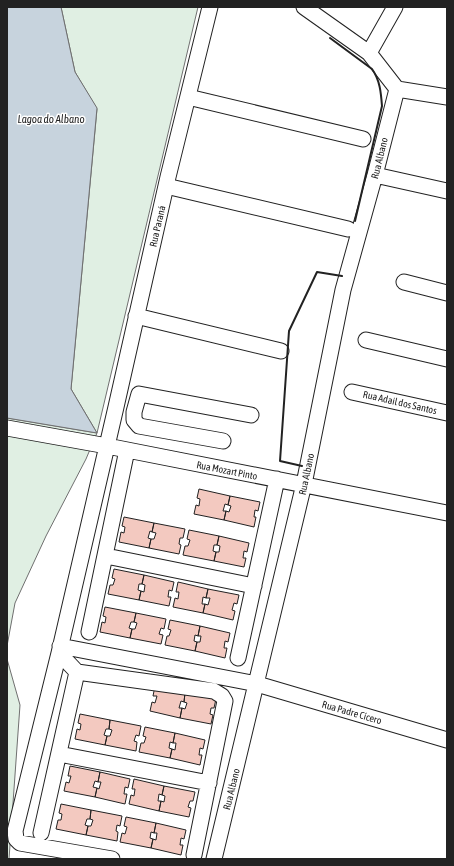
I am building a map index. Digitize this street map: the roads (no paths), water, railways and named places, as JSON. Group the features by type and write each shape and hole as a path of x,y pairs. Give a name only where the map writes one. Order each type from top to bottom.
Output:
{"street":[{"name":"Rua Paraná","path":"112,859 20,843 16,839 15,831 60,649 166,186 210,7"},
{"path":"304,7 368,53 397,88 447,97"},
{"path":"368,53 395,7"},
{"name":"Rua Albano","path":"214,859 304,484 343,290 375,175 397,88"},
{"path":"188,97 363,139"},
{"path":"375,175 447,191"},
{"path":"166,186 348,229"},
{"path":"404,282 447,293"},
{"path":"136,316 280,351"},
{"path":"366,340 447,359"},
{"name":"Rua Adail dos Santos","path":"352,392 447,413"},
{"path":"223,441 139,426 134,420 134,412 139,394 251,415"},
{"path":"116,407 134,412"},
{"name":"Rua Mozart Pinto","path":"7,428 304,484 447,513"},
{"path":"89,632 127,450"},
{"path":"238,658 277,479"},
{"path":"106,556 254,586"},
{"path":"60,649 77,672 214,692 222,696 225,702 194,855"},
{"name":"Rua Padre Cícero","path":"60,649 257,684 447,740"},
{"path":"41,833 77,672"},
{"path":"59,754 209,783"}],"water":[{"name":"Lagoa do Albano","path":"7,7 61,7 75,72 97,108 71,389 97,433 7,418"}]}
